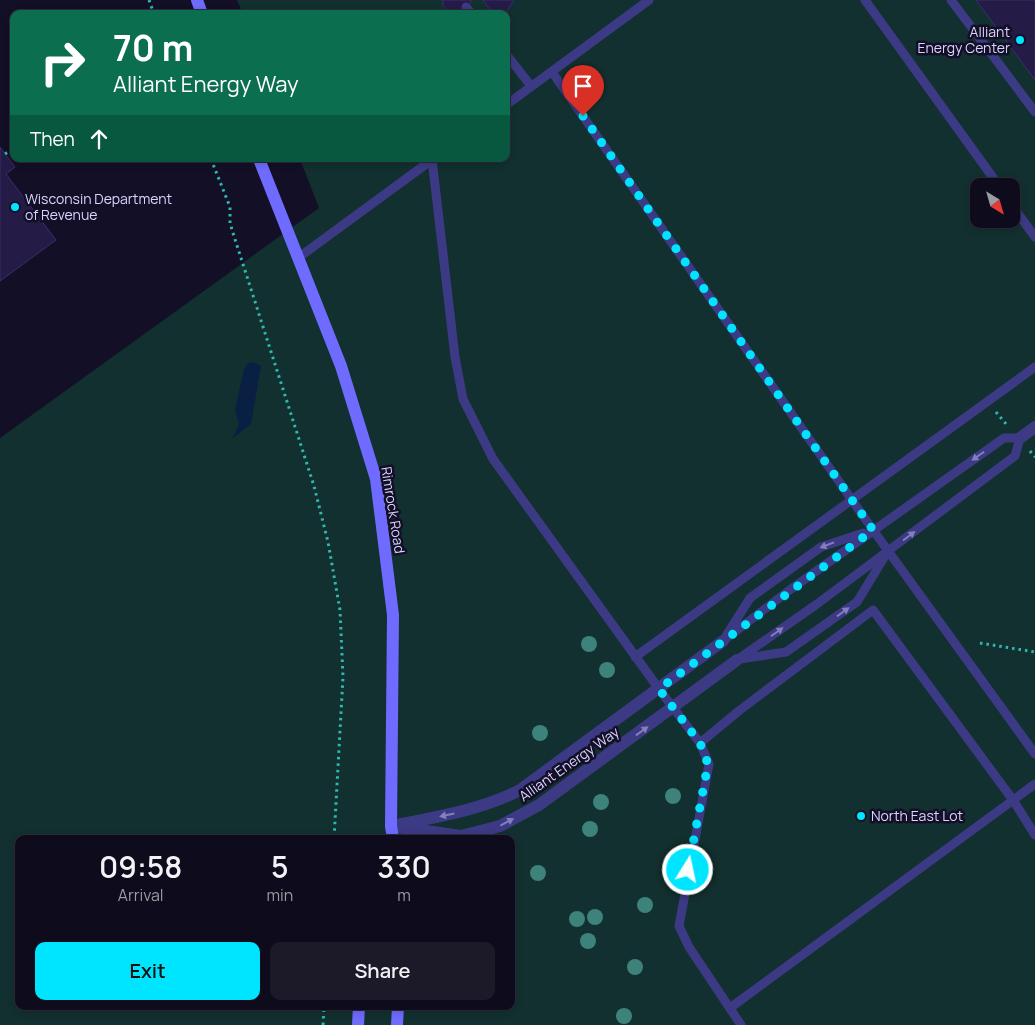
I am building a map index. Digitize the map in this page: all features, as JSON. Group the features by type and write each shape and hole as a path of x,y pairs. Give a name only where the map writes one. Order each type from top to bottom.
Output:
{"main road":[{"name":"Rimrock Road","path":"260,162 341,366 376,479 393,615 392,832"},
{"path":"358,1025 359,1010"},
{"path":"396,1025 398,1010"}],"street":[{"path":"1020,438 1035,427"},
{"name":"Alliant Energy Way","path":"392,832 501,800 520,790 723,641"},
{"name":"Alliant Energy Way","path":"465,835 500,826 539,805 738,660"},
{"name":"Alliant Energy Way","path":"392,832 444,835"}],"lane":[{"path":"510,102 649,0"},
{"path":"865,0 993,178"},
{"path":"952,0 1035,112"},
{"path":"510,59 531,86"},
{"path":"552,72 888,552 1035,754"},
{"path":"298,258 428,162"},
{"path":"432,162 455,357 463,399 493,459 635,657 700,743 708,764 679,926 689,947 741,1025"},
{"path":"1020,216 1035,237"},
{"path":"635,657 1035,367"},
{"path":"723,641 873,530 1004,438 1020,438 1015,456 888,552 738,660"},
{"path":"723,641 750,598 821,547 873,530"},
{"path":"738,660 786,652 857,602 888,552"},
{"path":"700,743 740,710 873,610 1013,800 1035,835"},
{"path":"730,1008 1035,784"}],"path":[{"path":"5,154 10,151"},
{"path":"212,162 230,207 230,223 314,486 328,542 340,610 343,677 334,835"},
{"path":"980,643 1035,652"},
{"path":"323,1025 324,1010"}],"green space":[{"name":"Alliant Energy Center","path":"237,0 1035,0 1035,1025 0,1025 0,438 319,208 301,162 510,162 510,10 241,10"}],"water":[{"path":"253,362 261,366 251,424 233,438 239,424 235,410 244,369 248,363"}],"building":[{"path":"442,0 472,0 464,10 447,10 442,4 444,3"},
{"path":"483,0 514,0 508,10 490,10"},
{"name":"Alliant Energy Center","path":"976,0 1035,0 1035,80"},
{"name":"Wisconsin Department of Revenue","path":"0,147 15,167 6,174 56,240 0,281"}],"place":[{"name":"Alliant Energy Center","path":"1020,40"},
{"name":"Wisconsin Department of Revenue","path":"15,207"},
{"name":"North East Lot","path":"861,816"}],"route":[{"path":"583,116 873,530 791,589 659,689 700,743 708,764 688,870"}]}
